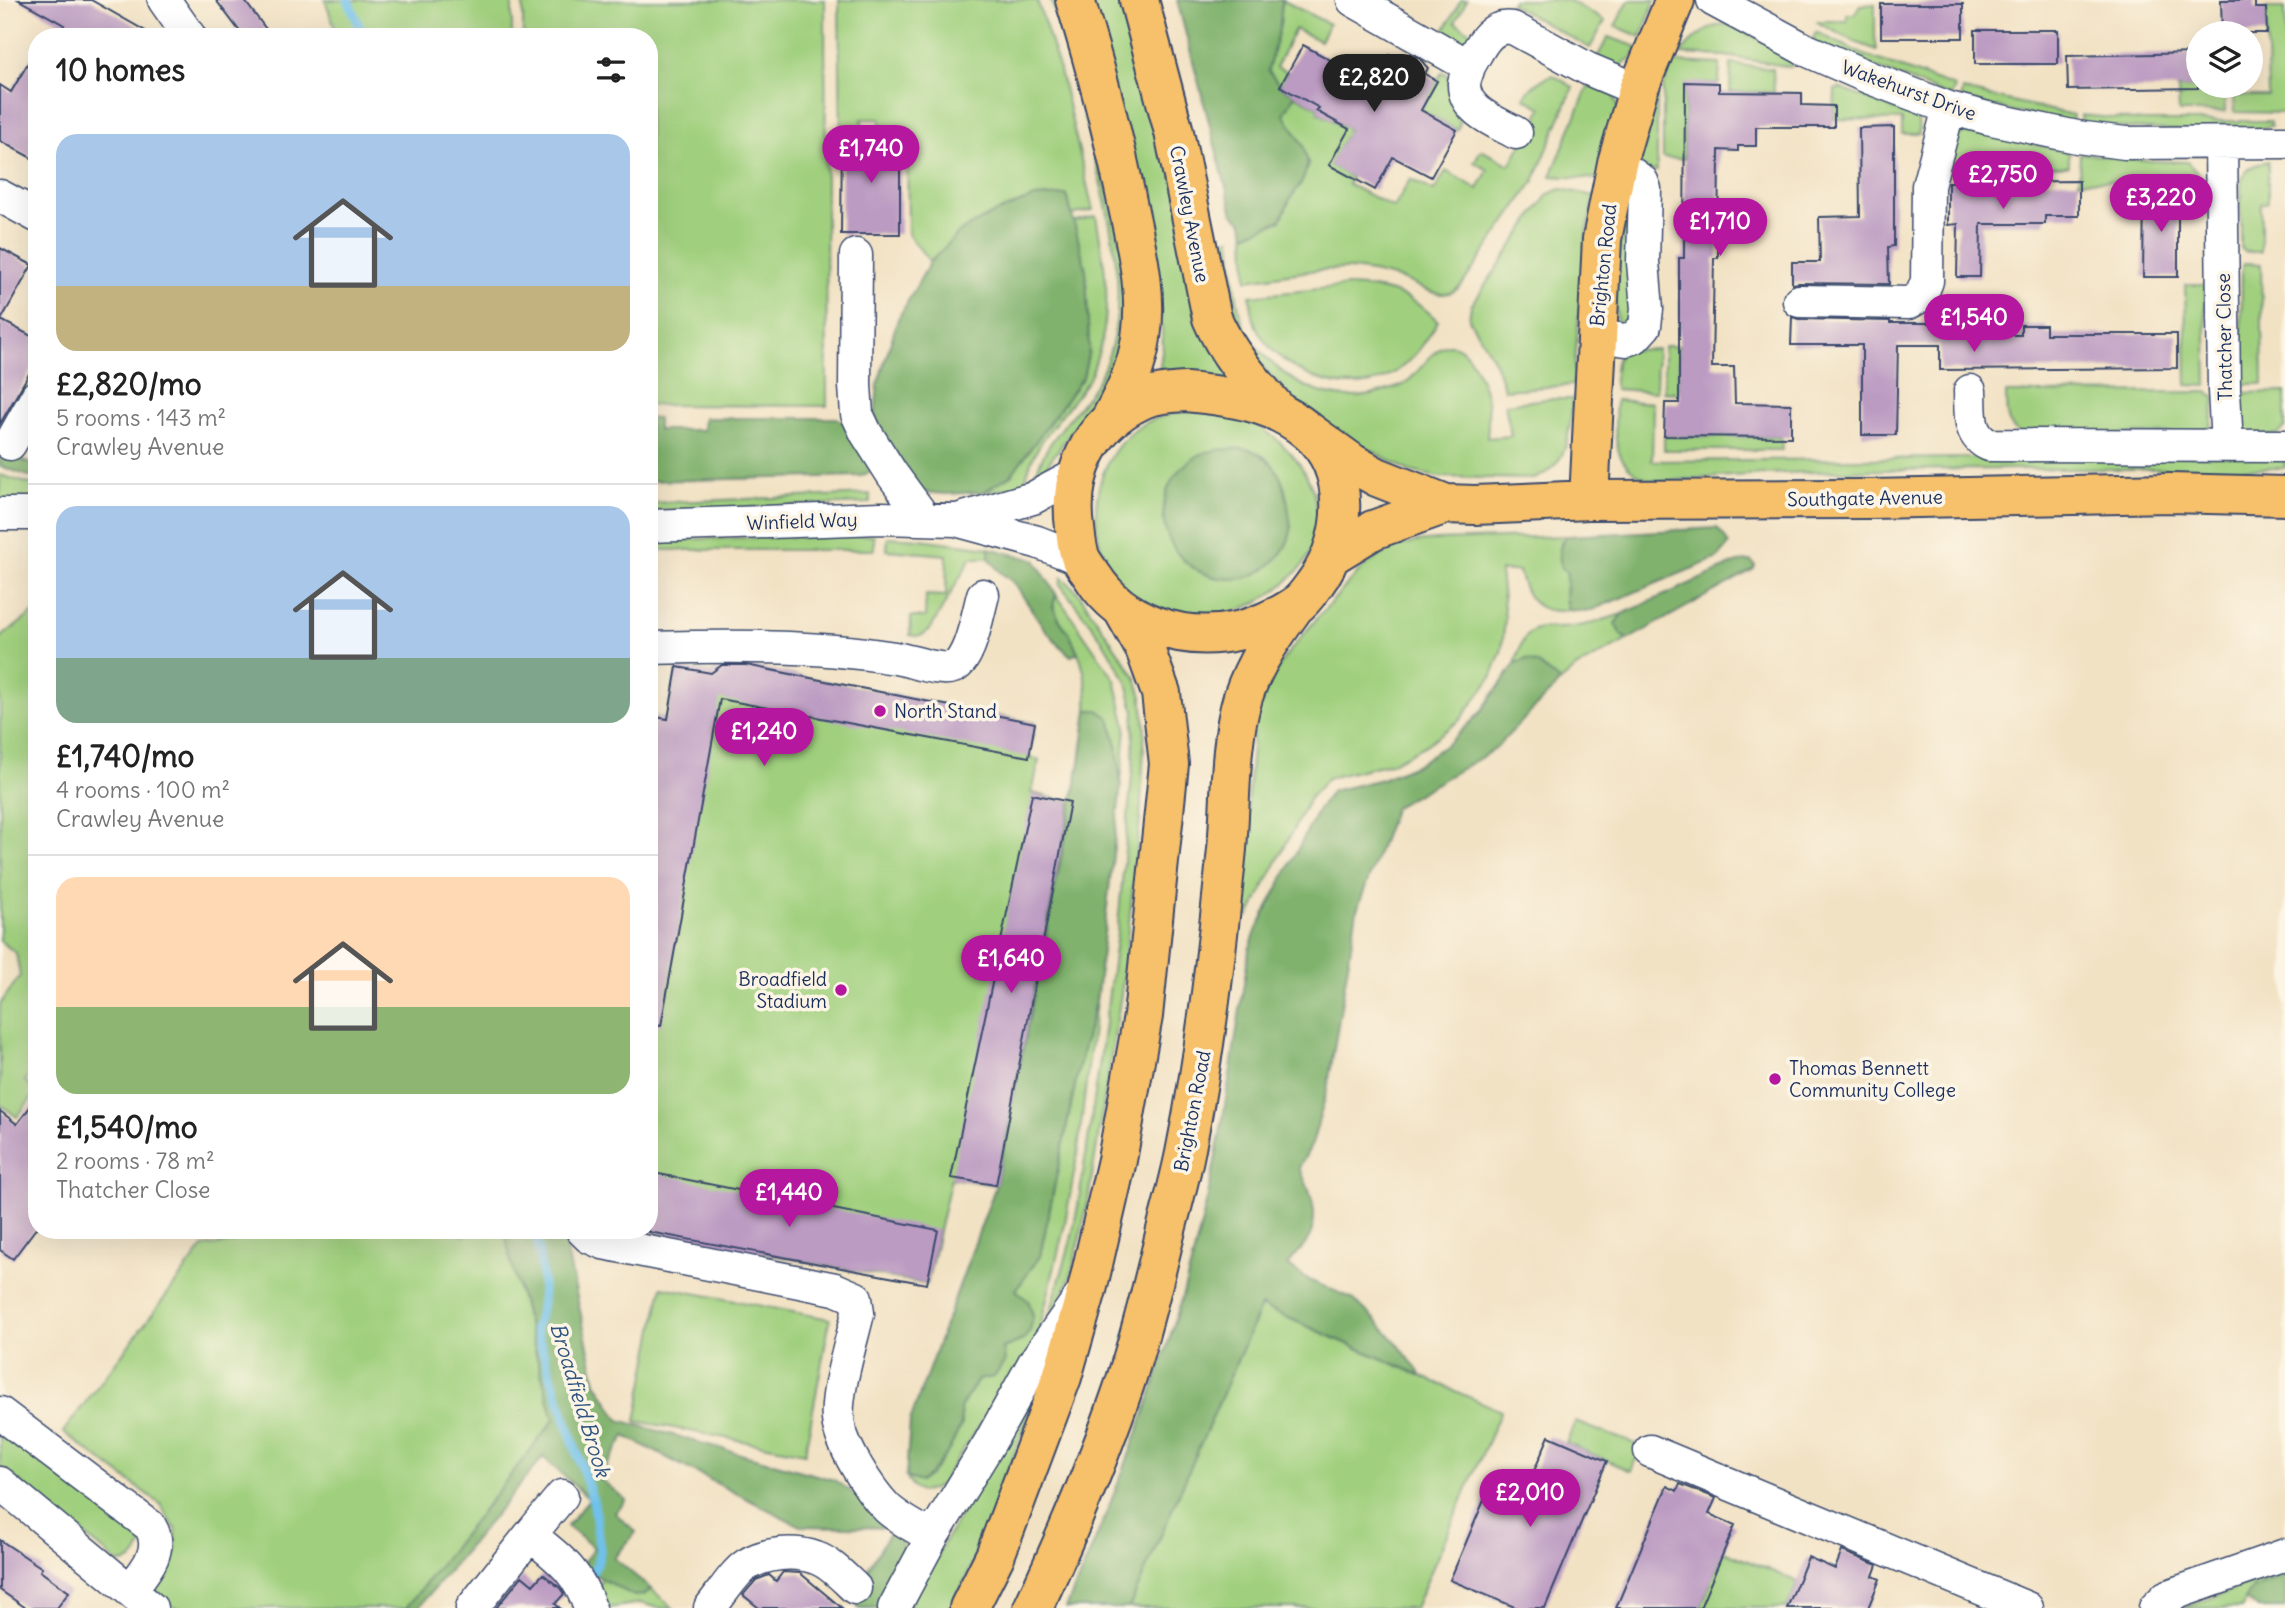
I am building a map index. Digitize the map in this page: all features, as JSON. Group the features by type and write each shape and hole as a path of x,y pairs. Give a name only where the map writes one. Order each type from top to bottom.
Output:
{"main road":[{"path":"1075,0 1120,165 1142,271 1143,310 1141,338 1128,388 1111,418 1085,453 1076,475 1072,495 1073,515 1081,559 1103,593 1123,610 1157,627 1181,633 1237,631 1295,606"},
{"name":"Crawley Avenue","path":"1139,0 1174,132 1212,318 1233,357 1276,410"},
{"name":"Brighton Road","path":"1588,500 1602,239 1617,163 1638,90 1675,0"},
{"path":"1111,418 1140,400 1186,392 1228,397 1276,410"},
{"name":"Southgate Avenue","path":"1276,410 1352,463 1377,477 1446,503 1475,505 1588,500 1870,499 2170,493 2285,496"},
{"path":"1309,432 1323,447 1337,483 1340,525 1332,555"},
{"name":"Southgate Avenue","path":"1332,555 1373,530 1446,503"},
{"name":"Brighton Road","path":"1033,1608 1069,1527 1125,1382 1186,1150 1211,998 1236,731 1242,700 1251,675 1270,640 1322,574 1332,555"},
{"path":"969,1608 995,1556 1062,1377 1088,1286 1117,1160 1143,1016 1169,764 1161,693 1145,649 1123,610"}],"street":[{"path":"164,0 184,28"},
{"path":"1353,0 1469,66"},
{"name":"Wakehurst Drive","path":"1713,0 1804,50 1949,107 2077,137 2125,143 2285,142"},
{"path":"1516,133 1481,114 1471,105 1464,83 1469,66 1491,32 1504,27 1513,28 1588,69 1638,90"},
{"path":"1799,301 1909,303 1921,296 1927,281 1928,186 1949,107"},
{"name":"Thatcher Close","path":"2221,144 2227,446"},
{"path":"0,196 28,211"},
{"path":"856,255 855,386 858,414 866,433 892,474 941,520"},
{"path":"1970,391 1974,433 1979,441 1989,445 2285,446"},
{"path":"10,444 28,412"},
{"name":"Winfield Way","path":"941,520 1032,498 1076,475"},
{"path":"0,514 28,514"},
{"name":"Winfield Way","path":"658,526 881,518 941,520 1037,542 1081,559"},
{"path":"658,648 736,645 865,653 952,668 966,653 983,595"},
{"path":"594,1239 835,1289 856,1298 858,1313 838,1403 840,1430 857,1465 886,1507 932,1537"},
{"path":"894,1608 932,1537 1035,1361 1088,1286"},
{"path":"0,1413 150,1525 155,1534 156,1545 140,1599 0,1483"},
{"path":"1650,1451 2027,1608"},
{"path":"472,1608 562,1496"},
{"path":"530,1535 569,1566 578,1579 590,1608"},
{"path":"710,1608 744,1566 770,1555 793,1554 816,1558 830,1566 855,1588"},
{"path":"2155,1608 2166,1597 2285,1555"}],"green space":[{"path":"325,0 512,0 512,28 335,28"},
{"path":"523,0 825,0 827,406 658,405 658,28 523,28"},
{"path":"839,0 1037,0 1060,71 1093,210 1071,215 1066,195 1035,197 962,230 930,262 908,234 907,128 880,127 880,119 862,119 862,135 841,136"},
{"path":"1051,0 1061,0 1128,275 1123,338 1114,369 1036,480 1039,466 1054,438 1097,382 1104,368 1113,341 1118,284 1104,199 1082,108"},
{"path":"1088,0 1123,0 1230,379 1158,381 1163,345 1161,316"},
{"path":"1177,0 1282,0 1280,25 1268,70 1280,86 1295,95 1284,114 1303,145 1308,164 1303,180 1290,199 1281,220 1245,235 1243,222 1233,214"},
{"path":"1282,0 1329,24 1320,41 1295,29 1276,67 1288,72 1280,86 1268,70 1280,25"},
{"path":"1461,0 1467,0 1455,22 1474,34 1464,42 1443,33"},
{"path":"1513,0 1568,0 1605,21 1590,48 1511,4"},
{"path":"1629,0 1655,0 1641,37 1615,26"},
{"path":"1875,4 1877,50 1815,21 1847,21 1847,14 1854,14 1861,5"},
{"path":"2266,8 2285,8 2285,113 2235,112 2234,98 2268,96"},
{"path":"1724,24 1796,58 1791,67 1725,56 1680,54 1699,35"},
{"path":"1816,32 1862,54 1955,87 1951,97 1812,42"},
{"path":"1608,37 1638,47 1633,57 1618,68 1598,64 1598,56"},
{"path":"1673,62 1720,64 1719,83 1685,83 1684,159 1663,158 1663,85"},
{"path":"1731,64 1773,69 1774,92 1730,92"},
{"path":"1442,72 1447,74 1453,107 1460,123 1457,130 1421,110"},
{"path":"1553,75 1573,87 1534,181 1461,286 1453,292 1438,294 1397,278 1349,269 1310,271 1247,280 1245,235 1281,220 1290,199 1303,180 1303,145 1284,114 1295,95 1319,108 1317,112 1349,129 1330,165 1351,177 1348,184 1394,208 1410,179 1434,191 1446,171 1478,189 1488,170 1474,162 1481,150 1510,165 1542,108 1524,98 1536,84"},
{"path":"1589,84 1613,95 1618,106 1599,179 1551,176"},
{"path":"1657,84 1657,171 1648,171 1637,163 1637,154"},
{"path":"1839,88 1913,116 1918,121 1919,134 1902,134 1902,120 1834,119 1835,90"},
{"path":"2178,88 2186,88 2186,98 2224,98 2225,112 2179,112"},
{"path":"1963,90 2073,115 2072,125 1961,99"},
{"path":"2081,115 2144,121 2270,121 2271,126 2240,133 2081,126"},
{"path":"1977,132 2069,152 2069,166 1941,164 1953,138 1964,133"},
{"path":"2080,153 2187,162 2203,179 2079,181"},
{"path":"2268,161 2268,202 2261,204 2261,252 2245,252 2241,248 2241,183 2251,168"},
{"path":"1561,189 1594,196 1585,243 1573,385 1504,390 1494,361 1469,319 1471,306 1548,194"},
{"path":"1629,192 1634,321 1622,325 1617,321 1614,285"},
{"path":"1067,195 1086,270 1089,350 1083,377 1011,475 983,492 923,492 892,448 875,417 878,383 898,319 930,262 962,230 1035,197"},
{"path":"1096,216 1105,270 1106,306 1102,342 1092,373 1041,443 1033,457 1025,486 983,492 1011,475 1083,377 1089,350 1086,270 1072,222"},
{"path":"1231,239 1236,293 1244,328 1263,354 1290,377 1305,386 1336,396 1370,395 1403,385 1432,355 1445,346 1458,347 1471,360 1481,379 1488,406 1487,438 1511,436 1505,404 1573,399 1566,446 1555,465 1534,479 1438,477 1409,471 1335,431 1300,406 1237,340 1211,242"},
{"path":"2246,263 2261,264 2263,384 2241,384 2242,266"},
{"path":"2185,285 2205,285 2207,386 2187,385"},
{"path":"1348,286 1375,288 1408,298 1438,321 1411,359 1389,376 1372,383 1353,385 1314,377 1296,369 1280,357 1255,324 1250,296"},
{"path":"1664,346 1679,346 1679,393 1664,392"},
{"path":"1657,349 1656,392 1615,389 1617,359 1621,354 1633,350"},
{"path":"2208,392 2215,398 2211,426 2204,433 2022,436 2012,427 2007,413 2006,393"},
{"path":"2285,392 2285,428 2278,434 2248,436 2240,410 2240,393"},
{"path":"1616,400 1653,403 1652,461 2285,455 2285,468 1891,470 1656,482 1631,470 1623,461 1616,440"},
{"path":"1190,410 1227,413 1244,419 1276,439 1301,466 1315,499 1317,518 1314,542 1300,568 1264,599 1248,607 1221,614 1181,614 1161,610 1144,602 1123,585 1108,563 1099,539 1096,513 1099,487 1108,462 1123,441 1144,424"},
{"path":"704,418 836,418 848,426 875,469 861,476 658,481 658,430 703,430"},
{"path":"1664,436 1781,437 1782,450 1664,450"},
{"path":"1225,449 1251,450 1268,460 1275,468 1286,494 1291,526 1289,540 1278,557 1263,570 1245,578 1210,576 1190,565 1175,550 1166,531 1163,510 1168,489 1179,470 1199,455"},
{"path":"0,450 28,463 28,476 0,466"},
{"path":"0,475 28,483 28,501 0,502"},
{"path":"870,494 870,503 658,511 658,503"},
{"path":"1717,528 1729,545 1718,558 1587,612 1568,610 1565,599 1567,572 1561,569 1559,555 1560,547 1567,536"},
{"path":"874,535 874,550 658,550 658,540"},
{"path":"1567,536 1561,542 1567,572 1565,599 1568,610 1548,610 1534,603 1525,590 1519,571 1500,571 1505,618 1502,649 1491,678 1460,720 1426,745 1394,762 1328,778 1310,797 1249,916 1239,915 1254,721 1266,689 1284,658 1318,617 1364,566 1395,547 1437,540"},
{"path":"888,537 989,548 989,558 971,558 931,628 922,635 910,635 911,617 925,617 926,595 946,596 947,555 887,550"},
{"path":"989,548 1035,560 1056,594 1053,607 1078,653 1071,656 1044,628 1014,583 999,571 989,558"},
{"path":"1751,561 1755,565 1754,569 1629,639 1622,636 1615,624 1622,614 1738,562"},
{"path":"1062,577 1077,591 1136,678 1142,697 1145,727 1140,820 1122,988 1087,1207 1071,1275 1055,1312 1049,1317 1078,1206 1099,1068 1118,925 1133,764 1134,711 1127,682 1101,638 1060,584"},
{"path":"1056,594 1115,680 1126,727 1121,785 1117,746 1098,710 1087,710 1083,666 1073,640 1057,616"},
{"path":"1622,614 1615,624 1622,636 1629,639 1577,667 1560,682 1538,664 1526,659 1515,664 1524,639 1535,629 1565,628"},
{"path":"28,617 28,1077 25,1081 28,1084 28,1103 17,1117 0,1104 0,1004 20,976 16,953 0,941 0,638"},
{"path":"1526,659 1538,664 1560,682 1494,750 1395,807 1357,910 1327,1091 1312,1144 1299,1168 1311,1196 1313,1224 1306,1243 1287,1265 1311,1281 1352,1298 1398,1344 1422,1376 1261,1306 1129,1608 1066,1608 1131,1451 1184,1291 1211,1181 1249,950 1257,929 1318,810 1332,791 1382,779 1418,764 1450,742 1479,714 1515,664"},
{"name":"Broadfield Stadium","path":"727,662 1035,723 1029,757 1039,760 1032,793 1070,802 996,1185 951,1178 927,1284 658,1234 658,717 668,719 677,667 711,673"},
{"path":"1087,710 1098,710 1110,718 1117,746 1121,785 1097,994 1079,1066 1040,1256 1016,1290 1029,1302 1033,1316 1030,1331 1023,1340 1003,1348 1005,1361 994,1377 978,1380 960,1408 961,1425 949,1450 930,1475 920,1482 906,1477 910,1421 996,1185 1080,762"},
{"path":"1097,994 1077,1157 1064,1228 1037,1340 939,1486 924,1492 916,1490 906,1477 920,1482 930,1475 949,1450 961,1425 960,1408 978,1380 994,1376 1002,1348 1023,1340 1016,1290 1040,1256 1079,1066"},
{"path":"238,1239 507,1239 554,1420 406,1608 168,1608 156,1590 157,1582 176,1552 176,1530 160,1504 63,1432 203,1247 236,1242"},
{"path":"507,1239 564,1239 596,1382 619,1420 834,1480 865,1502 892,1528 800,1526 625,1436 599,1478 626,1500 615,1513 636,1532 614,1558 651,1589 644,1595 634,1596 580,1567 594,1548 567,1526 589,1499 543,1457 418,1608 406,1608 554,1420"},
{"path":"662,1287 830,1319 805,1453 636,1421"},
{"path":"1261,1306 1501,1411 1415,1608 1129,1608"},
{"path":"1043,1373 986,1534 952,1608 906,1608"},
{"path":"1575,1422 1641,1446 1631,1471 1566,1443"},
{"path":"0,1423 144,1540 135,1557 119,1563 0,1467"},
{"path":"893,1529 903,1544 904,1553 898,1574 880,1608 858,1608 864,1575"},
{"path":"1724,1551 1798,1582 1787,1608 1700,1608"},
{"path":"2285,1571 2285,1576 2253,1588 2241,1608 2183,1608"},
{"path":"2285,1576 2285,1608 2258,1608 2245,1600 2253,1588"},
{"path":"603,1579 633,1594 645,1593 651,1589 673,1608 659,1608 641,1603 608,1608 594,1592"}],"building":[{"path":"19,0 91,0 140,28 62,28 64,25"},
{"path":"216,0 244,0 265,28 237,28"},
{"path":"2221,0 2255,0 2255,8 2266,8 2267,33 2263,33 2263,21 2222,21"},
{"path":"1881,4 1963,4 1963,38 1881,38"},
{"path":"1975,30 2058,30 2058,64 1975,64"},
{"path":"1303,45 1374,84 1390,55 1404,63 1410,53 1420,59 1428,68 1425,74 1437,81 1421,110 1457,130 1431,177 1393,157 1375,190 1329,165 1349,129 1316,111 1319,108 1280,86"},
{"path":"2186,53 2186,88 2068,90 2067,56"},
{"path":"28,63 28,156 0,141 0,85 11,92"},
{"path":"1685,82 1719,83 1719,92 1802,93 1802,105 1834,106 1834,127 1756,127 1756,146 1738,146 1738,151 1719,150 1718,258 1714,258 1712,367 1734,367 1735,403 1791,404 1791,437 1664,436 1665,403 1679,403 1679,258 1684,258"},
{"path":"1894,127 1894,246 1888,247 1889,284 1792,284 1792,262 1820,262 1819,217 1860,216 1859,128"},
{"path":"842,136 900,136 900,234 841,234"},
{"path":"2079,181 2079,216 2045,216 2045,224 1981,224 1980,277 1957,277 1958,224 1948,225 1948,182"},
{"path":"2144,191 2178,192 2178,277 2143,277"},
{"path":"0,248 28,263 28,272 1,320 28,334 28,376 0,424"},
{"path":"1792,317 1890,323 1966,323 1966,335 2021,335 2021,325 2046,325 2046,334 2177,334 2177,368 1940,370 1940,345 1898,345 1896,435 1862,435 1862,345 1791,345"},
{"path":"722,665 746,665 1035,723 1029,757 720,699 661,1026 658,1026 658,717 668,719 677,667 711,673"},
{"path":"1032,794 1070,802 996,1185 951,1178"},
{"path":"28,1110 28,1239 13,1259 0,1250 0,1111 17,1124"},
{"path":"658,1174 938,1230 927,1284 658,1234"},
{"path":"1549,1436 1607,1461 1545,1608 1517,1608 1450,1580 1493,1479 1525,1492"},
{"path":"1680,1484 1716,1498 1709,1514 1735,1525 1700,1608 1616,1608 1667,1486 1677,1491"},
{"path":"0,1540 42,1568 40,1571 69,1592 57,1608 26,1608 0,1590"},
{"path":"1842,1551 1877,1565 1873,1576 1880,1579 1868,1608 1787,1608 1808,1557 1835,1569"},
{"path":"783,1572 800,1573 842,1608 759,1608 743,1595 756,1580 769,1575 776,1581"},
{"path":"543,1574 564,1594 555,1604 560,1608 496,1608 522,1576 533,1585"}],"waterway":[{"name":"Broadfield Brook","path":"348,0 360,28"},
{"name":"Broadfield Brook","path":"536,1239 543,1292 535,1328 594,1504 600,1551 597,1564 589,1578"}],"place":[{"name":"North Stand","path":"880,711"},
{"name":"Broadfield Stadium","path":"841,990"},
{"name":"Thomas Bennett Community College","path":"1775,1079"}]}
